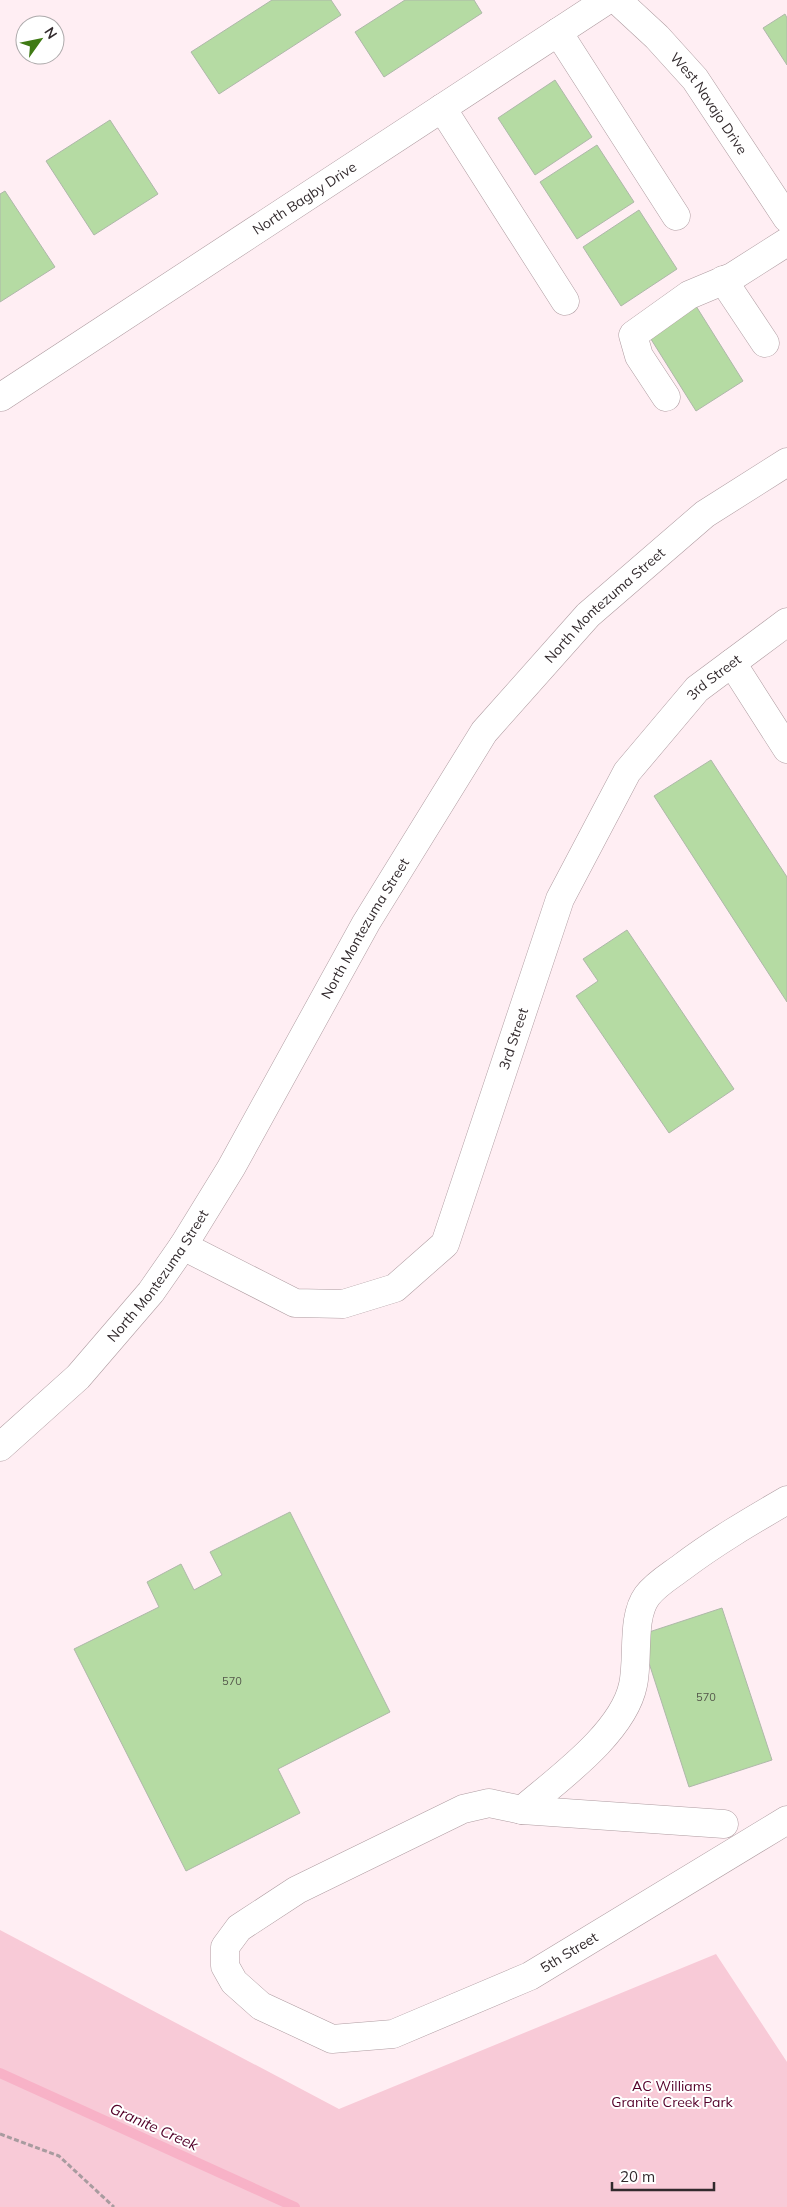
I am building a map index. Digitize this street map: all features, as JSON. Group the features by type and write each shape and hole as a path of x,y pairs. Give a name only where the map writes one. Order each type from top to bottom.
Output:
{"street":[{"name":"North Bagby Drive","path":"1,396 607,0"},
{"name":"West Navajo Drive","path":"617,0 657,37 695,79 787,218"},
{"path":"558,32 676,216"},
{"path":"442,108 565,301"},
{"path":"666,397 639,356 633,335 689,295 723,280 787,242"},
{"path":"723,280 765,343"},
{"name":"North Montezuma Street","path":"0,1448 78,1377 151,1292 183,1246 231,1168 366,923 484,732 588,615 705,514 787,462"},
{"name":"3rd Street","path":"183,1246 295,1303 343,1304 395,1288 445,1244 560,899 627,772 697,689 787,622"},
{"path":"732,662 787,749"},
{"path":"522,1810 592,1749 609,1730 627,1702 633,1687 636,1667 638,1619 646,1598 656,1586 716,1542 787,1500"},
{"name":"5th Street","path":"522,1810 489,1803 463,1809 297,1890 239,1928 225,1947 225,1966 234,1982 261,2006 332,2039 393,2034 530,1976 787,1820"},
{"path":"522,1810 724,1824"}],"path":[{"path":"0,2134 59,2156 114,2207"}],"green space":[{"name":"AC Williams Granite Creek Park","path":"0,1930 339,2109 716,1954 787,2062 787,2207 0,2207"}],"building":[{"path":"272,0 331,0 341,15 219,94 191,52"},
{"path":"405,0 474,0 482,13 384,77 355,32"},
{"path":"785,14 787,18 787,65 763,28"},
{"path":"555,80 592,137 535,175 498,118"},
{"path":"110,120 158,194 94,235 46,161"},
{"path":"597,145 634,202 577,239 540,182"},
{"path":"5,191 55,267 0,302 0,194"},
{"path":"639,210 677,269 621,306 583,247"},
{"path":"696,306 743,381 696,411 649,336"},
{"path":"711,760 787,877 787,1002 654,796"},
{"path":"627,930 734,1089 669,1133 576,996 598,981 583,959"},
{"path":"290,1512 390,1712 278,1769 300,1813 186,1871 74,1649 159,1607 147,1582 181,1564 194,1590 222,1575 210,1552"},
{"path":"722,1608 772,1760 689,1787 640,1635"}],"waterway":[{"name":"Granite Creek","path":"0,2073 295,2207"}]}
